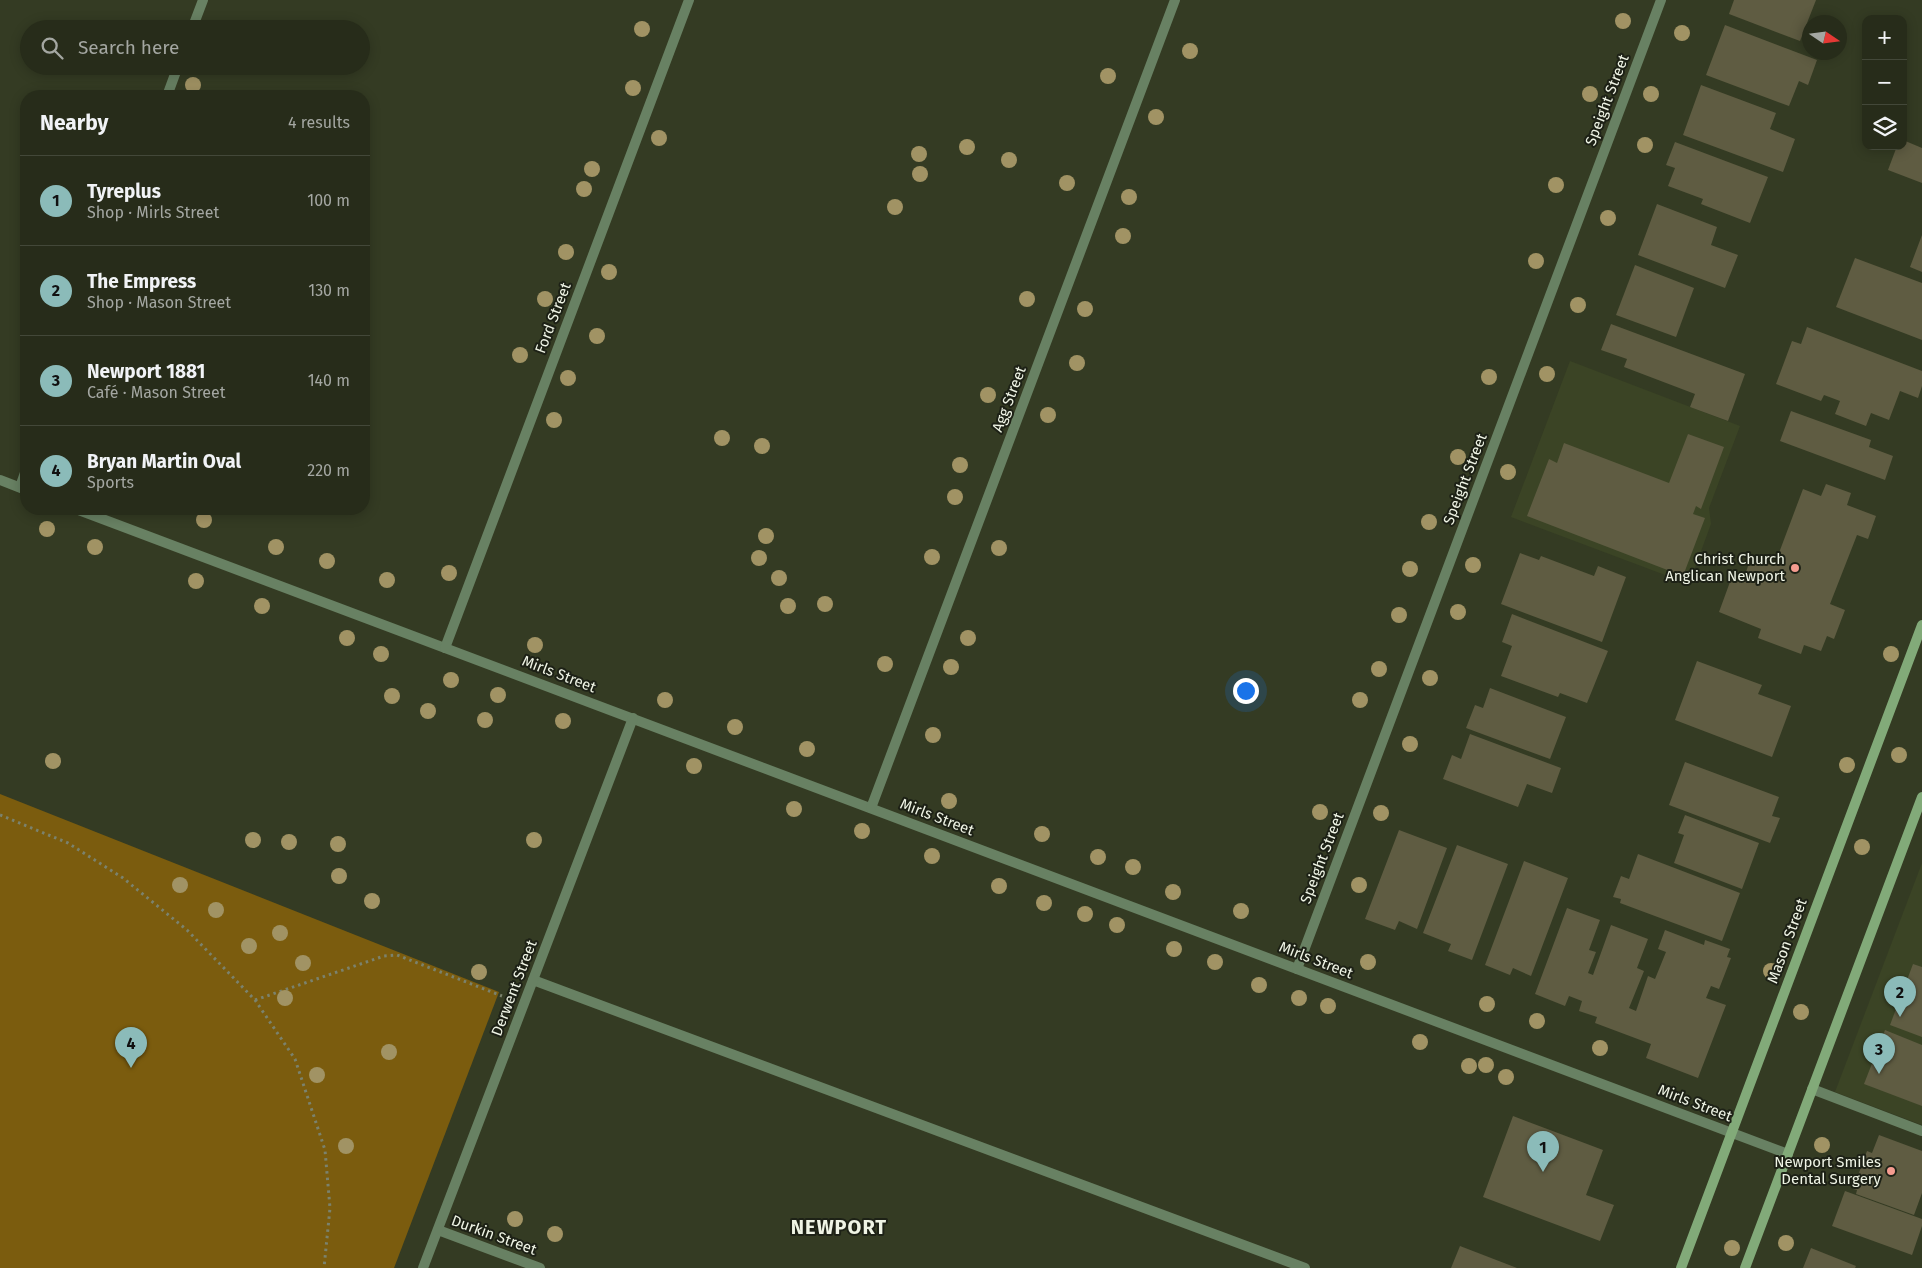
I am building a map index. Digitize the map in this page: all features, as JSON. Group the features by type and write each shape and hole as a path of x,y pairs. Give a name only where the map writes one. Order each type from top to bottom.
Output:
{"street":[{"path":"195,20 203,0"},
{"name":"Ford Street","path":"445,648 690,0"},
{"name":"Agg Street","path":"871,808 1175,0"},
{"name":"Speight Street","path":"1296,969 1661,0"},
{"path":"169,90 175,75"},
{"path":"0,480 20,488"},
{"name":"Mirls Street","path":"92,515 1788,1154"},
{"name":"Mason Street","path":"1681,1268 1922,625"},
{"name":"Derwent Street","path":"423,1268 633,718"},
{"path":"1745,1268 1922,797"},
{"path":"533,980 1305,1268"},
{"path":"1812,1089 1922,1131"},
{"name":"Durkin Street","path":"438,1230 540,1268"}],"path":[{"path":"0,815 68,843 123,878 187,930 255,1000 295,1059 325,1150 330,1208 324,1268"},
{"path":"255,1000 384,956 397,955 524,1004"}],"shaded area":[{"path":"1570,361 1740,426 1709,508 1711,524 1689,584 1511,517"},
{"path":"0,794 499,992 394,1268 0,1268"},
{"path":"1922,863 1922,1125 1835,1092"}],"building":[{"path":"1734,0 1816,0 1810,15 1802,15 1802,36 1800,41 1729,14"},
{"path":"1725,25 1802,54 1802,60 1817,60 1808,85 1799,81 1789,106 1706,75"},
{"path":"1701,85 1776,113 1770,129 1795,139 1783,172 1683,135"},
{"path":"1675,142 1768,177 1750,223 1701,204 1703,199 1668,186 1675,168 1666,165"},
{"path":"1907,142 1922,148 1922,183 1888,170 1896,150 1907,150"},
{"path":"1657,204 1717,227 1711,245 1738,255 1725,288 1638,255"},
{"path":"1922,235 1922,272 1910,267"},
{"path":"1855,258 1922,283 1922,340 1836,307"},
{"path":"1635,265 1694,288 1676,337 1616,315"},
{"path":"1611,324 1745,374 1728,421 1690,407 1695,394 1624,367 1627,359 1601,350"},
{"path":"1807,327 1922,371 1922,386 1918,398 1900,391 1889,420 1871,413 1866,426 1835,414 1840,401 1824,395 1821,401 1776,384 1792,341 1801,344"},
{"path":"1791,411 1871,440 1869,447 1893,456 1885,480 1780,441"},
{"path":"1688,434 1724,447 1701,509 1696,506 1693,514 1705,518 1683,576 1527,516 1549,459 1557,463 1564,443 1669,483"},
{"name":"Christ Church Anglican Newport","path":"1826,484 1851,493 1847,505 1876,516 1868,539 1857,535 1830,604 1845,610 1834,639 1827,636 1821,651 1804,645 1801,654 1758,638 1761,629 1719,612 1734,571 1745,575 1751,557 1774,566 1803,489 1821,496"},
{"path":"1520,553 1539,560 1541,556 1594,576 1598,566 1626,577 1602,642 1501,604"},
{"path":"1512,614 1608,651 1587,703 1560,693 1558,697 1501,676 1512,646 1502,642"},
{"path":"1697,661 1762,685 1758,694 1791,706 1772,757 1675,720"},
{"path":"1490,688 1566,717 1550,759 1466,728 1475,705 1483,708"},
{"path":"1470,734 1561,768 1552,793 1527,784 1518,807 1443,779 1452,755 1461,759"},
{"path":"1685,762 1779,797 1772,816 1780,818 1770,843 1669,805"},
{"path":"1685,815 1759,843 1742,889 1674,863 1684,835 1678,833"},
{"path":"1399,830 1447,848 1417,929 1399,921 1395,930 1365,919"},
{"path":"1457,845 1508,864 1472,960 1448,951 1451,944 1423,933"},
{"path":"1638,854 1740,893 1722,941 1620,903 1621,899 1613,897 1621,876 1629,879"},
{"path":"1524,861 1568,878 1531,976 1513,968 1510,975 1485,965"},
{"path":"1567,908 1600,920 1589,950 1596,952 1588,973 1593,975 1611,925 1648,939 1637,968 1644,971 1629,1008 1636,1011 1648,976 1655,979 1666,952 1658,949 1665,930 1704,945 1705,940 1730,949 1727,957 1731,958 1719,989 1711,986 1706,998 1726,1005 1698,1078 1646,1058 1651,1044 1595,1023 1597,1017 1579,1011 1582,1001 1569,996 1565,1006 1535,994"},
{"path":"1913,964 1922,967 1922,1037 1890,1025"},
{"path":"1885,1030 1922,1045 1922,1106 1864,1084"},
{"path":"1513,1116 1603,1150 1586,1195 1614,1205 1600,1241 1483,1197"},
{"name":"Newport Smiles Dental Surgery","path":"1879,1135 1922,1151 1922,1193 1914,1215 1856,1194 1857,1190 1853,1189 1867,1151 1872,1153"},
{"path":"1845,1191 1922,1219 1922,1226 1912,1255 1832,1226"},
{"path":"1460,1246 1517,1268 1451,1268"},
{"path":"1811,1248 1856,1266 1855,1268 1803,1268"}],"place":[{"name":"Christ Church Anglican Newport","path":"1795,568"},
{"name":"The Empress","path":"1900,1017"},
{"name":"Bryan Martin Oval","path":"131,1068"},
{"name":"Newport 1881","path":"1879,1074"},
{"name":"Newport Smiles Dental Surgery","path":"1891,1171"},
{"name":"Tyreplus","path":"1543,1172"}],"district":[{"name":"NEWPORT","path":"839,1227"}]}
